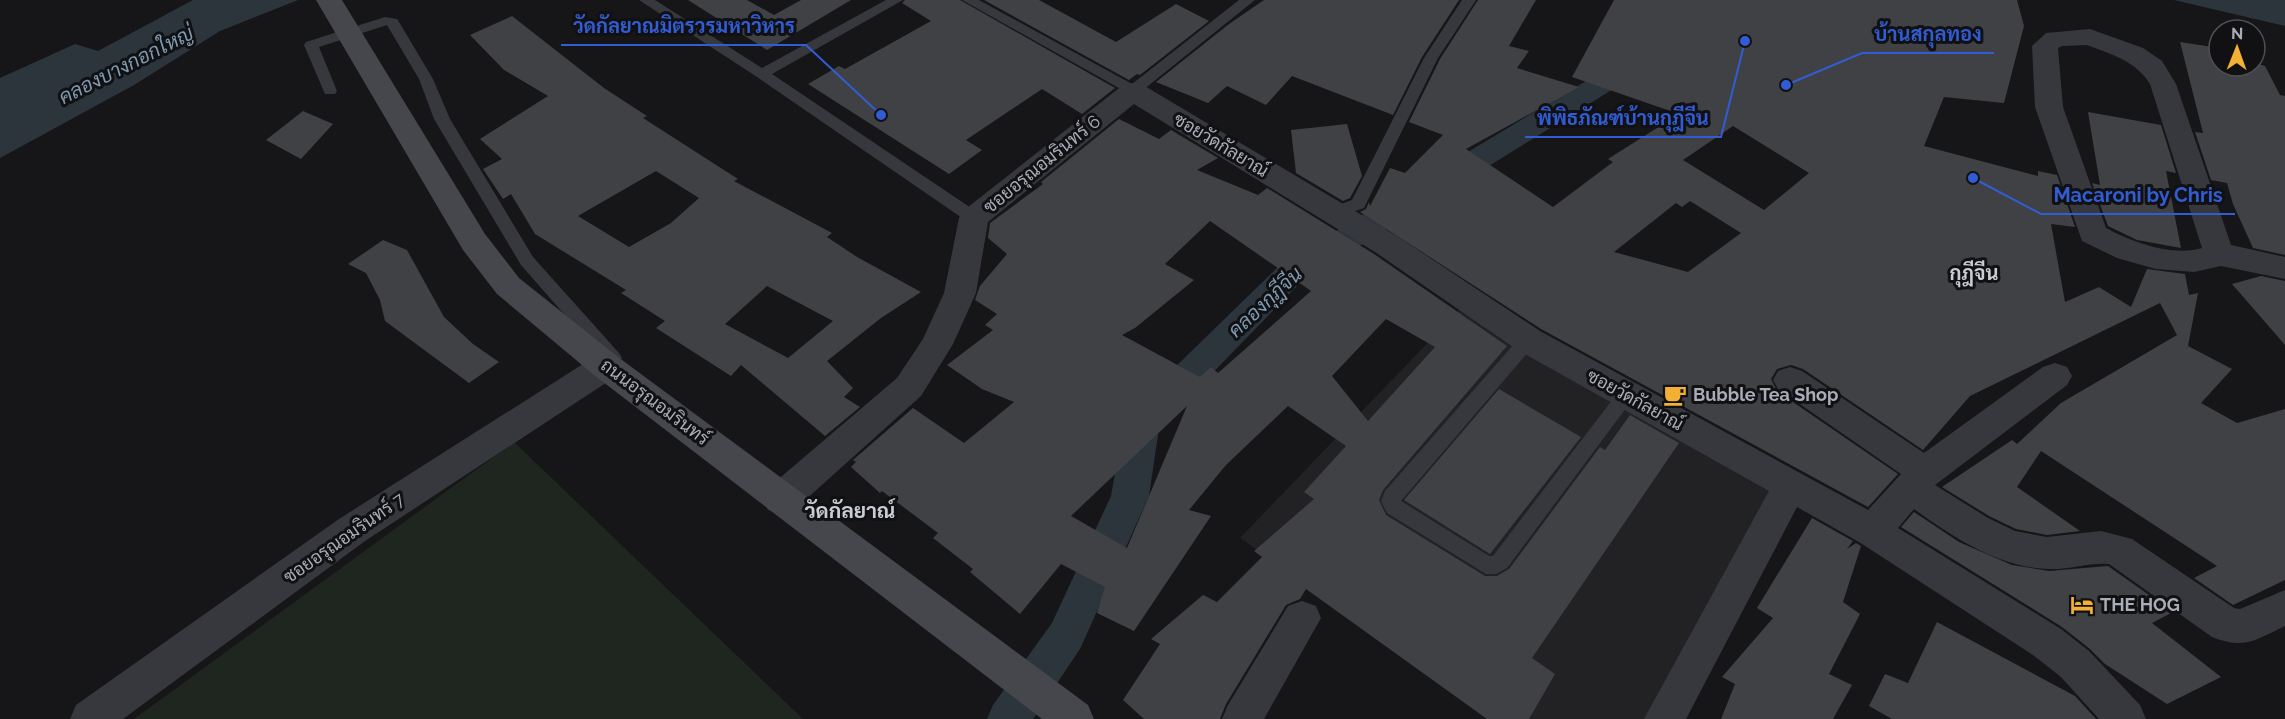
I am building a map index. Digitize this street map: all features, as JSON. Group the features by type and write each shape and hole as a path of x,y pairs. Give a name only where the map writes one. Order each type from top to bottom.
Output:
{"main road":[{"name":"ถนนอรุณอมรินทร์","path":"329,0 474,242 508,286 606,366 1074,719"}],"street":[{"path":"2219,254 2163,84 2153,67 2134,54 2090,37 2055,38 2045,46 2049,107 2093,234 2104,241 2128,249 2172,260 2192,261 2219,254 2285,268"},
{"name":"ซอยวัดกัลยาณ์","path":"1133,92 1386,244 1528,339 1626,396 1872,531 2047,642 2075,664 2126,719"},
{"name":"ซอยอรุณอมรินทร์ 6","path":"781,499 909,387 937,344 960,293 974,218 1133,92"},
{"name":"ซอยอรุณอมรินทร์ 7","path":"90,719 352,530 606,366"},
{"path":"1872,531 1918,479 2055,376"},
{"path":"1790,380 1918,479 1957,520 1982,533 2019,548 2043,553 2065,553 2098,545 2119,550 2226,625 2242,627 2285,607"},
{"path":"1664,719 1790,487"},
{"path":"1242,719 1302,618"}],"lane":[{"path":"646,0 762,74 974,218"},
{"path":"762,74 896,0"},
{"path":"969,0 1133,92 1248,0"},
{"path":"1337,215 1358,204 1431,58 1469,0"},
{"path":"330,91 311,45 379,23 392,22 426,79 442,119 527,261 644,393"},
{"path":"1528,339 1392,497 1391,501 1394,507 1486,565 1496,565 1500,562 1626,396"}],"shaded area":[{"path":"1463,306 1796,492 1650,719 1495,719 1240,538"},
{"path":"514,442 803,719 134,719"}],"water":[{"name":"คลองบางกอกใหญ่","path":"193,0 298,0 220,31 134,85 0,158 0,78 75,44 98,51"},
{"path":"2174,0 2285,0 2285,26 2267,22 2267,18 2251,18"}],"building":[{"path":"688,0 747,0 774,15 801,0 851,0 767,50"},
{"path":"905,0 960,0 1115,88 1082,114 1042,89 966,140 982,150 949,174 808,84 839,66 845,69 931,21 902,3"},
{"path":"984,0 1039,0 1116,42 1176,4 1209,21 1140,75 1137,74 1129,80"},
{"path":"1264,0 1459,0 1422,57 1393,115 1292,76 1266,105 1227,86 1208,103 1156,82 1229,24"},
{"path":"1478,0 1536,0 1509,46 1529,51 1517,68 1579,87 1466,149 1553,207 1613,162 1608,159 1679,114 1572,77 1614,0 2017,0 2024,26 2004,103 1944,97 1924,146 2038,176 2038,171 2057,175 2075,227 2051,224 2065,302 2099,287 2131,307 2147,269 2185,274 2189,295 2198,293 2188,346 2232,369 2201,403 2237,423 2285,409 2285,580 2233,605 2194,578 2217,566 2041,451 2017,487 2080,531 2047,535 2016,529 1989,516 1942,487 2012,440 2017,444 2061,403 2177,335 2160,303 1970,396 1923,450 1803,369 1791,365 1777,369 1771,379 1777,391 1898,474 1868,507 1541,329 1360,212 1366,209 1369,202 1370,206 1390,168 1405,173 1443,135 1409,122 1440,59","holes":["1733,126 1809,173 1764,210 1683,160","1690,201 1741,233 1688,272 1614,252 1676,203 1682,207"]},
{"path":"512,16 604,88 647,116 643,118 738,179 734,181 832,233 827,237 857,257 921,292 881,318 827,361 853,388 844,397 860,407 825,436 741,365 731,376 656,328 665,321 621,293 626,290 535,234 511,194 503,199 483,169 502,159 480,139 548,96 504,70 470,35","holes":["656,171 699,198 671,223 629,247 578,216","767,286 833,321 788,358 725,324"]},
{"path":"2180,42 2207,46 2207,78 2267,78 2267,70 2280,95 2285,96 2285,255 2253,248 2233,204 2227,183 2211,180 2195,132 2203,133"},
{"path":"303,111 333,124 301,159 266,140"},
{"path":"2088,112 2161,125 2176,173 2166,171 2181,248 2137,240 2108,226 2092,183 2100,185"},
{"path":"1119,119 1159,139 1171,130 1218,158 1197,170 1258,195 1267,188 1374,254 1507,346 1383,490 1379,500 1386,515 1485,576 1497,576 1509,569 1600,447 1605,450 1630,415 1679,443 1532,658 1555,674 1529,719 1487,719 1306,589 1300,599 1286,605 1226,704 1220,719 1144,719 1123,700 1160,644 1151,639 1203,595 1217,602 1262,557 1254,551 1314,499 1304,492 1346,446 1288,406 1226,465 1189,510 1211,516 1134,631 1097,613 1105,587 1061,564 1020,614 970,572 973,569 933,538 938,533 882,491 880,493 851,467 856,462 853,460 913,408 964,443 1014,402 982,389 947,365 993,330 985,325 997,314 975,300 980,286 1007,254 988,238 990,223 1043,184 1041,182","holes":["1210,221 1311,291 1218,373 1211,367 1200,377 1122,335 1135,328 1194,280 1165,264","1386,319 1435,347 1368,421 1332,376","1187,406 1127,548 1071,516"]},
{"path":"1347,124 1362,176 1350,198 1343,201 1296,173 1291,130"},
{"path":"383,240 407,250 444,317 473,344 499,362 469,383 385,321 380,300 366,273 348,264"},
{"path":"2261,276 2285,281 2285,345 2232,284"},
{"path":"1499,389 1581,437 1490,554 1404,500"},
{"path":"1914,512 1959,542 2012,565 2049,571 2108,566 2173,612 2152,623 2221,677 2167,704 2105,664 2062,627 1901,527"},
{"path":"1812,518 1853,541 1847,549 1856,543 1861,546 1843,602 1860,614 1829,674 1852,685 1833,719 1721,719 1735,684 1722,677 1773,618 1757,608"},
{"path":"1937,622 2075,696 2096,719 1892,719 1869,706 1885,674 1908,683"}],"waterway":[{"name":"คลองกุฎีจีน","path":"1439,183 1629,67 1644,0"},
{"name":"คลองกุฎีจีน","path":"1008,719 1066,636 1130,496 1142,422 1290,274 1391,212"}],"place":[{"name":"พิพิธภัณฑ์บ้านกุฎีจีน","path":"1745,41"},
{"name":"บ้านสกุลทอง","path":"1786,85"},
{"name":"วัดกัลยาณมิตรวรมหาวิหาร","path":"881,115"},
{"name":"Macaroni by Chris","path":"1973,178"},
{"name":"Bubble Tea Shop","path":"1675,395"},
{"name":"THE HOG","path":"2082,605"}],"district":[{"name":"กุฎีจีน","path":"1974,273"},
{"name":"วัดกัลยาณ์","path":"850,511"}]}
